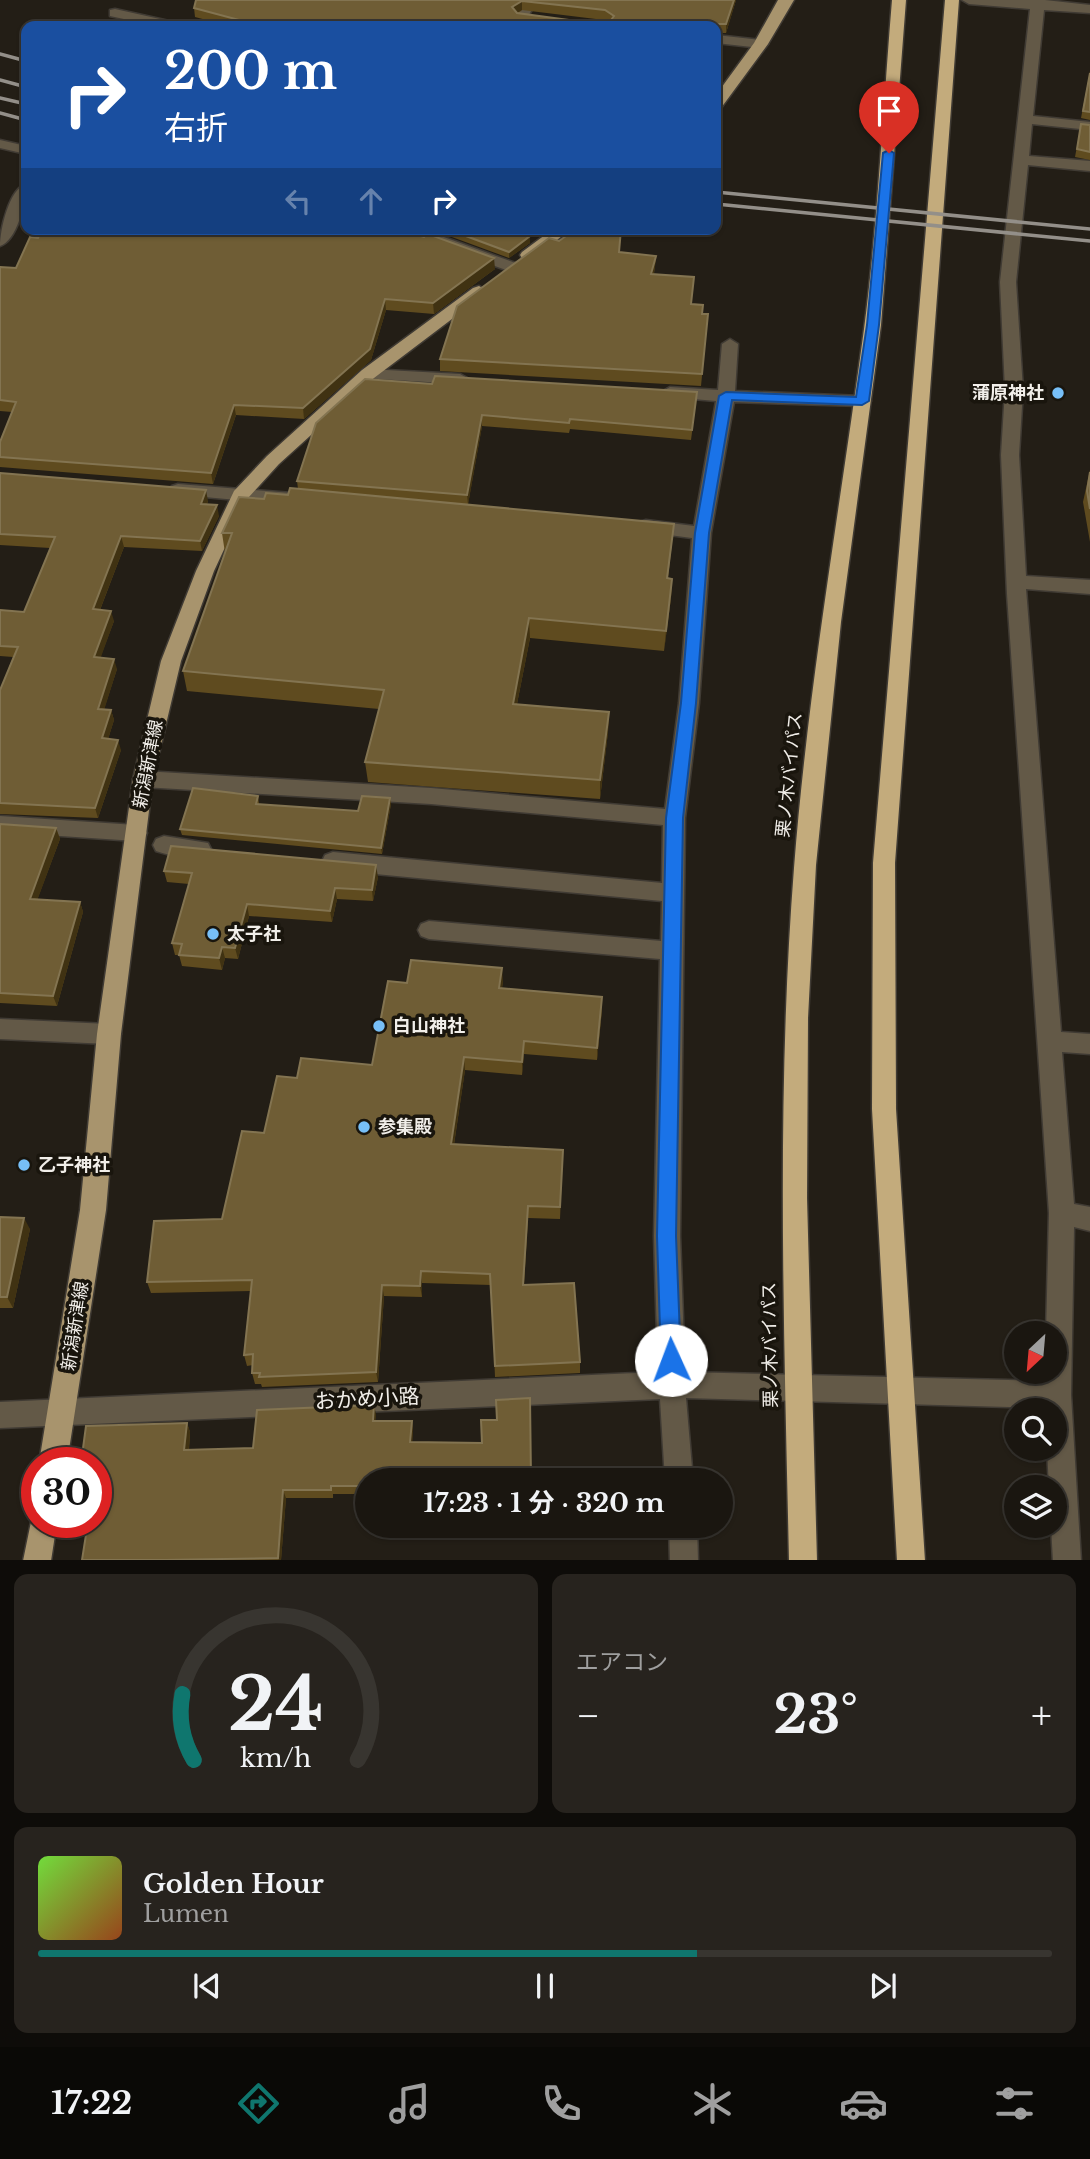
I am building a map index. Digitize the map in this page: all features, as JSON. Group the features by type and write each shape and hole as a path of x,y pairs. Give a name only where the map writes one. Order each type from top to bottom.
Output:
{"highway":[{"name":"栗ノ木バイパス","path":"803,1560 794,1198 796,1018 806,865 831,622 878,273 899,0"},
{"path":"911,1560 898,1388 884,1109 884,863 952,0"}],"main road":[{"path":"721,98 761,44 787,0"},
{"name":"新潟新津線","path":"56,1447 93,1210 109,1034 143,779 171,660 205,571 240,495 273,460 368,374 555,235"},
{"path":"37,1560 40,1538"}],"street":[{"path":"524,20 531,0"},
{"path":"969,0 1090,9"},
{"path":"1038,4 1019,160 1008,282 1014,390 1010,455 1062,1213 1058,1395 1067,1560"},
{"path":"119,6 160,21"},
{"path":"721,40 761,44"},
{"path":"1024,119 1090,126"},
{"path":"0,144 21,149"},
{"path":"1019,160 1090,166"},
{"path":"0,241 21,202"},
{"path":"424,235 512,267"},
{"path":"678,1468 672,1385 667,1236 674,818 688,703 702,533 726,396 730,344"},
{"path":"368,374 478,380"},
{"path":"657,391 862,401"},
{"path":"160,488 309,500"},
{"path":"630,525 702,533"},
{"path":"1017,582 1090,587"},
{"path":"143,779 431,796 674,818"},
{"path":"0,824 136,833"},
{"path":"164,845 219,850"},
{"path":"315,859 672,893"},
{"path":"429,930 672,951"},
{"path":"0,1029 109,1034"},
{"path":"1050,1041 1090,1044"},
{"path":"1062,1213 1090,1219"},
{"name":"おかめ小路","path":"0,1415 672,1385 898,1388 1058,1395"},
{"path":"683,1538 684,1560"}],"building":[{"path":"196,0 734,0 726,24 721,24 721,21 243,21 194,8","holes":["522,1 605,10 614,16 611,20 569,20 517,13 512,7"]},
{"path":"1090,73 1090,112 1083,111"},
{"path":"1081,124 1090,125 1090,152 1077,149"},
{"path":"39,235 431,235 494,258 433,303 385,299 370,349 303,408 234,405 211,473 0,457 0,442 16,402 0,400 0,267 16,268 30,237 38,238"},
{"path":"463,235 530,236 509,252"},
{"path":"568,235 620,235 619,252 656,256 651,274 694,277 691,304 703,305 702,314 708,314 702,374 440,359 457,306 549,238 559,241"},
{"path":"435,376 697,392 692,430 570,419 569,423 482,415 467,495 297,481 316,423 365,379 432,384"},
{"path":"1090,472 1090,509 1087,491"},
{"path":"0,473 206,490 201,504 217,505 200,541 121,536 93,609 111,611 94,657 114,659 98,709 111,710 102,738 118,740 95,808 0,803 0,690 18,647 0,646 0,610 24,612 55,537 0,534"},
{"path":"290,488 674,524 667,578 672,579 666,631 529,618 513,704 609,712 600,780 365,762 384,690 183,671 232,533 222,533 239,497 264,499 266,493 288,495"},
{"path":"193,788 258,796 256,804 358,811 362,796 390,798 381,848 180,829"},
{"path":"0,824 56,828 30,899 80,902 53,996 0,993"},
{"path":"171,846 376,865 372,890 335,888 330,911 247,904 235,948 222,947 219,958 179,955 182,944 172,943 192,873 164,871"},
{"path":"411,960 502,968 499,988 602,997 597,1048 524,1041 522,1062 464,1057 451,1144 563,1150 560,1207 528,1206 523,1285 574,1283 580,1362 495,1366 490,1274 421,1271 420,1286 382,1285 376,1372 259,1377 260,1373 252,1373 253,1354 244,1355 252,1280 147,1282 154,1221 222,1219 242,1131 264,1133 277,1076 297,1078 301,1058 372,1065 388,981 407,983"},
{"path":"0,1217 24,1218 7,1297 0,1297"},
{"path":"530,1398 531,1468 355,1468 355,1486 331,1486 331,1490 283,1490 278,1558 82,1560 85,1538 112,1538 112,1447 83,1447 86,1426 187,1423 184,1450 253,1448 257,1410 374,1405 373,1421 412,1421 410,1442 482,1443 481,1420 497,1420 496,1400"}],"railway":[{"path":"0,54 21,60"},
{"path":"0,80 21,86"},
{"path":"0,98 21,103"},
{"path":"0,113 21,119"},
{"path":"721,192 1090,229"},
{"path":"721,204 1090,241"}],"place":[{"name":"蒲原神社","path":"1058,393"},
{"name":"太子社","path":"213,934"},
{"name":"白山神社","path":"379,1026"},
{"name":"参集殿","path":"364,1127"},
{"name":"乙子神社","path":"24,1165"}],"route":[{"path":"671,1360 667,1236 674,818 688,703 702,533 726,396 862,401 873,325 889,153"}]}
